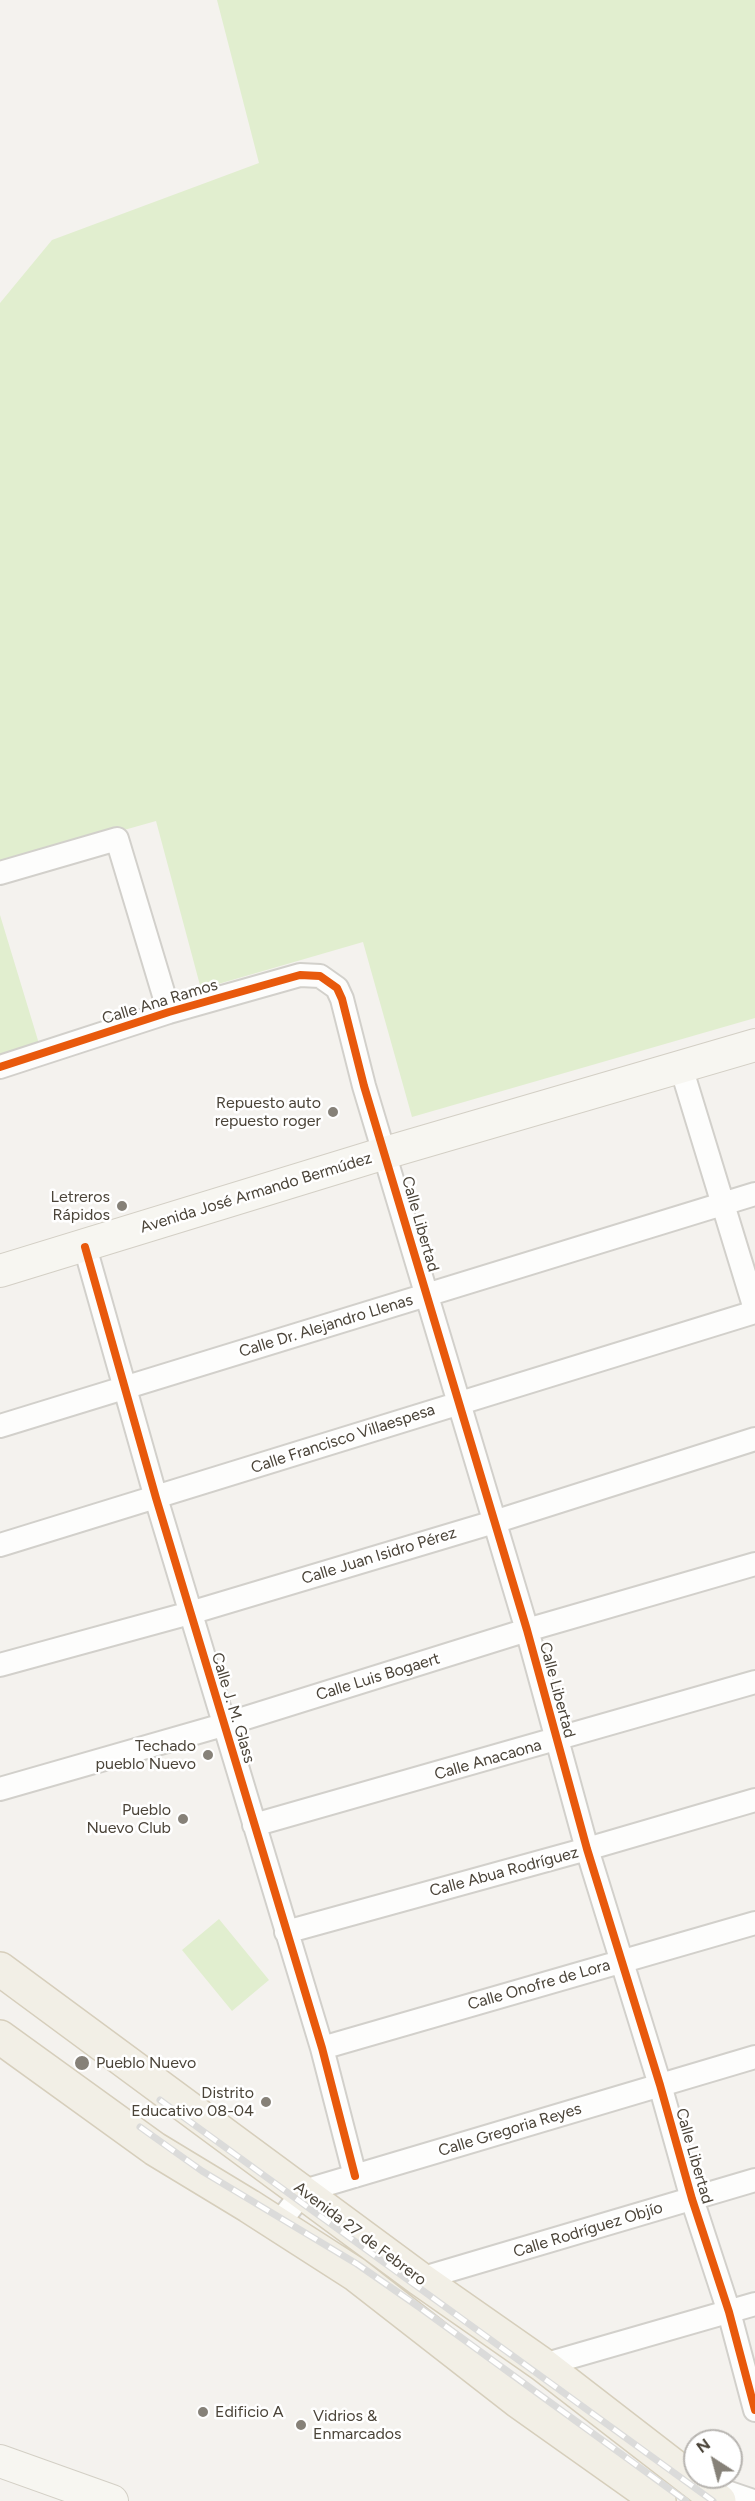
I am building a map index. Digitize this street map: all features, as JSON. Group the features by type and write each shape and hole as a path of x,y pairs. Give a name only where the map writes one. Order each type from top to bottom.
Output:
{"main road":[{"name":"Avenida 27 de Febrero","path":"0,1969 420,2279 543,2366 709,2492"},
{"path":"0,2037 155,2149 355,2274 518,2401 659,2501"}],"street":[{"path":"0,873 117,839 169,1012"},
{"name":"Calle Ana Ramos","path":"0,1067 169,1012 300,975 311,974 329,981"},
{"name":"Calle Libertad","path":"329,981 337,988 342,999 364,1086 527,1630 587,1849 660,2085 692,2199 729,2312 755,2410"},
{"name":"Avenida José Armando Bermúdez","path":"0,1271 85,1247 385,1153 755,1045"},
{"path":"681,1066 755,1310"},
{"name":"Calle Dr. Alejandro Llenas","path":"0,1426 755,1194"},
{"name":"Calle J. M. Glass","path":"85,1247 190,1613 322,2048 355,2176"},
{"name":"Calle Francisco Villaespesa","path":"0,1545 755,1310"},
{"name":"Calle Juan Isidro Pérez","path":"0,1665 190,1613 494,1522 755,1439"},
{"name":"Calle Luis Bogaert","path":"0,1789 224,1725 527,1630 755,1564"},
{"name":"Calle Anacaona","path":"254,1825 556,1741 755,1682"},
{"name":"Calle Abua Rodríguez","path":"286,1932 755,1800"},
{"name":"Calle Onofre de Lora","path":"322,2048 755,1923"},
{"name":"Calle Gregoria Reyes","path":"304,2192 755,2057"},
{"name":"Calle Rodríguez Objío","path":"420,2279 755,2180"},
{"path":"278,2224 304,2192"},
{"path":"543,2366 755,2304"},
{"path":"0,2461 112,2501"},
{"path":"709,2492 753,2501"}],"green space":[{"path":"217,0 755,0 755,1018 412,1117 363,942 201,989 156,821 0,865 0,303 52,240 259,163"},
{"path":"0,915 40,1047 0,1058"},
{"path":"219,1919 269,1980 232,2011 182,1950"}],"railway":[{"path":"160,2100 713,2501"},
{"path":"140,2127 202,2171 357,2264 686,2501"}],"cycle path":[{"path":"0,1067 169,1012 300,975 320,976 337,988 342,999 364,1086 527,1630 587,1849 660,2085 692,2199 729,2312 755,2410"},
{"path":"85,1247 156,1498 322,2048 355,2176"}],"place":[{"name":"Repuesto auto repuesto roger","path":"333,1112"},
{"name":"Letreros Rápidos","path":"122,1206"},
{"name":"Techado pueblo Nuevo","path":"208,1755"},
{"name":"Pueblo Nuevo Club","path":"183,1819"},
{"name":"Pueblo Nuevo","path":"82,2063"},
{"name":"Distrito Educativo 08-04","path":"266,2102"},
{"name":"Edificio A","path":"203,2412"},
{"name":"Vidrios & Enmarcados","path":"301,2425"}]}
